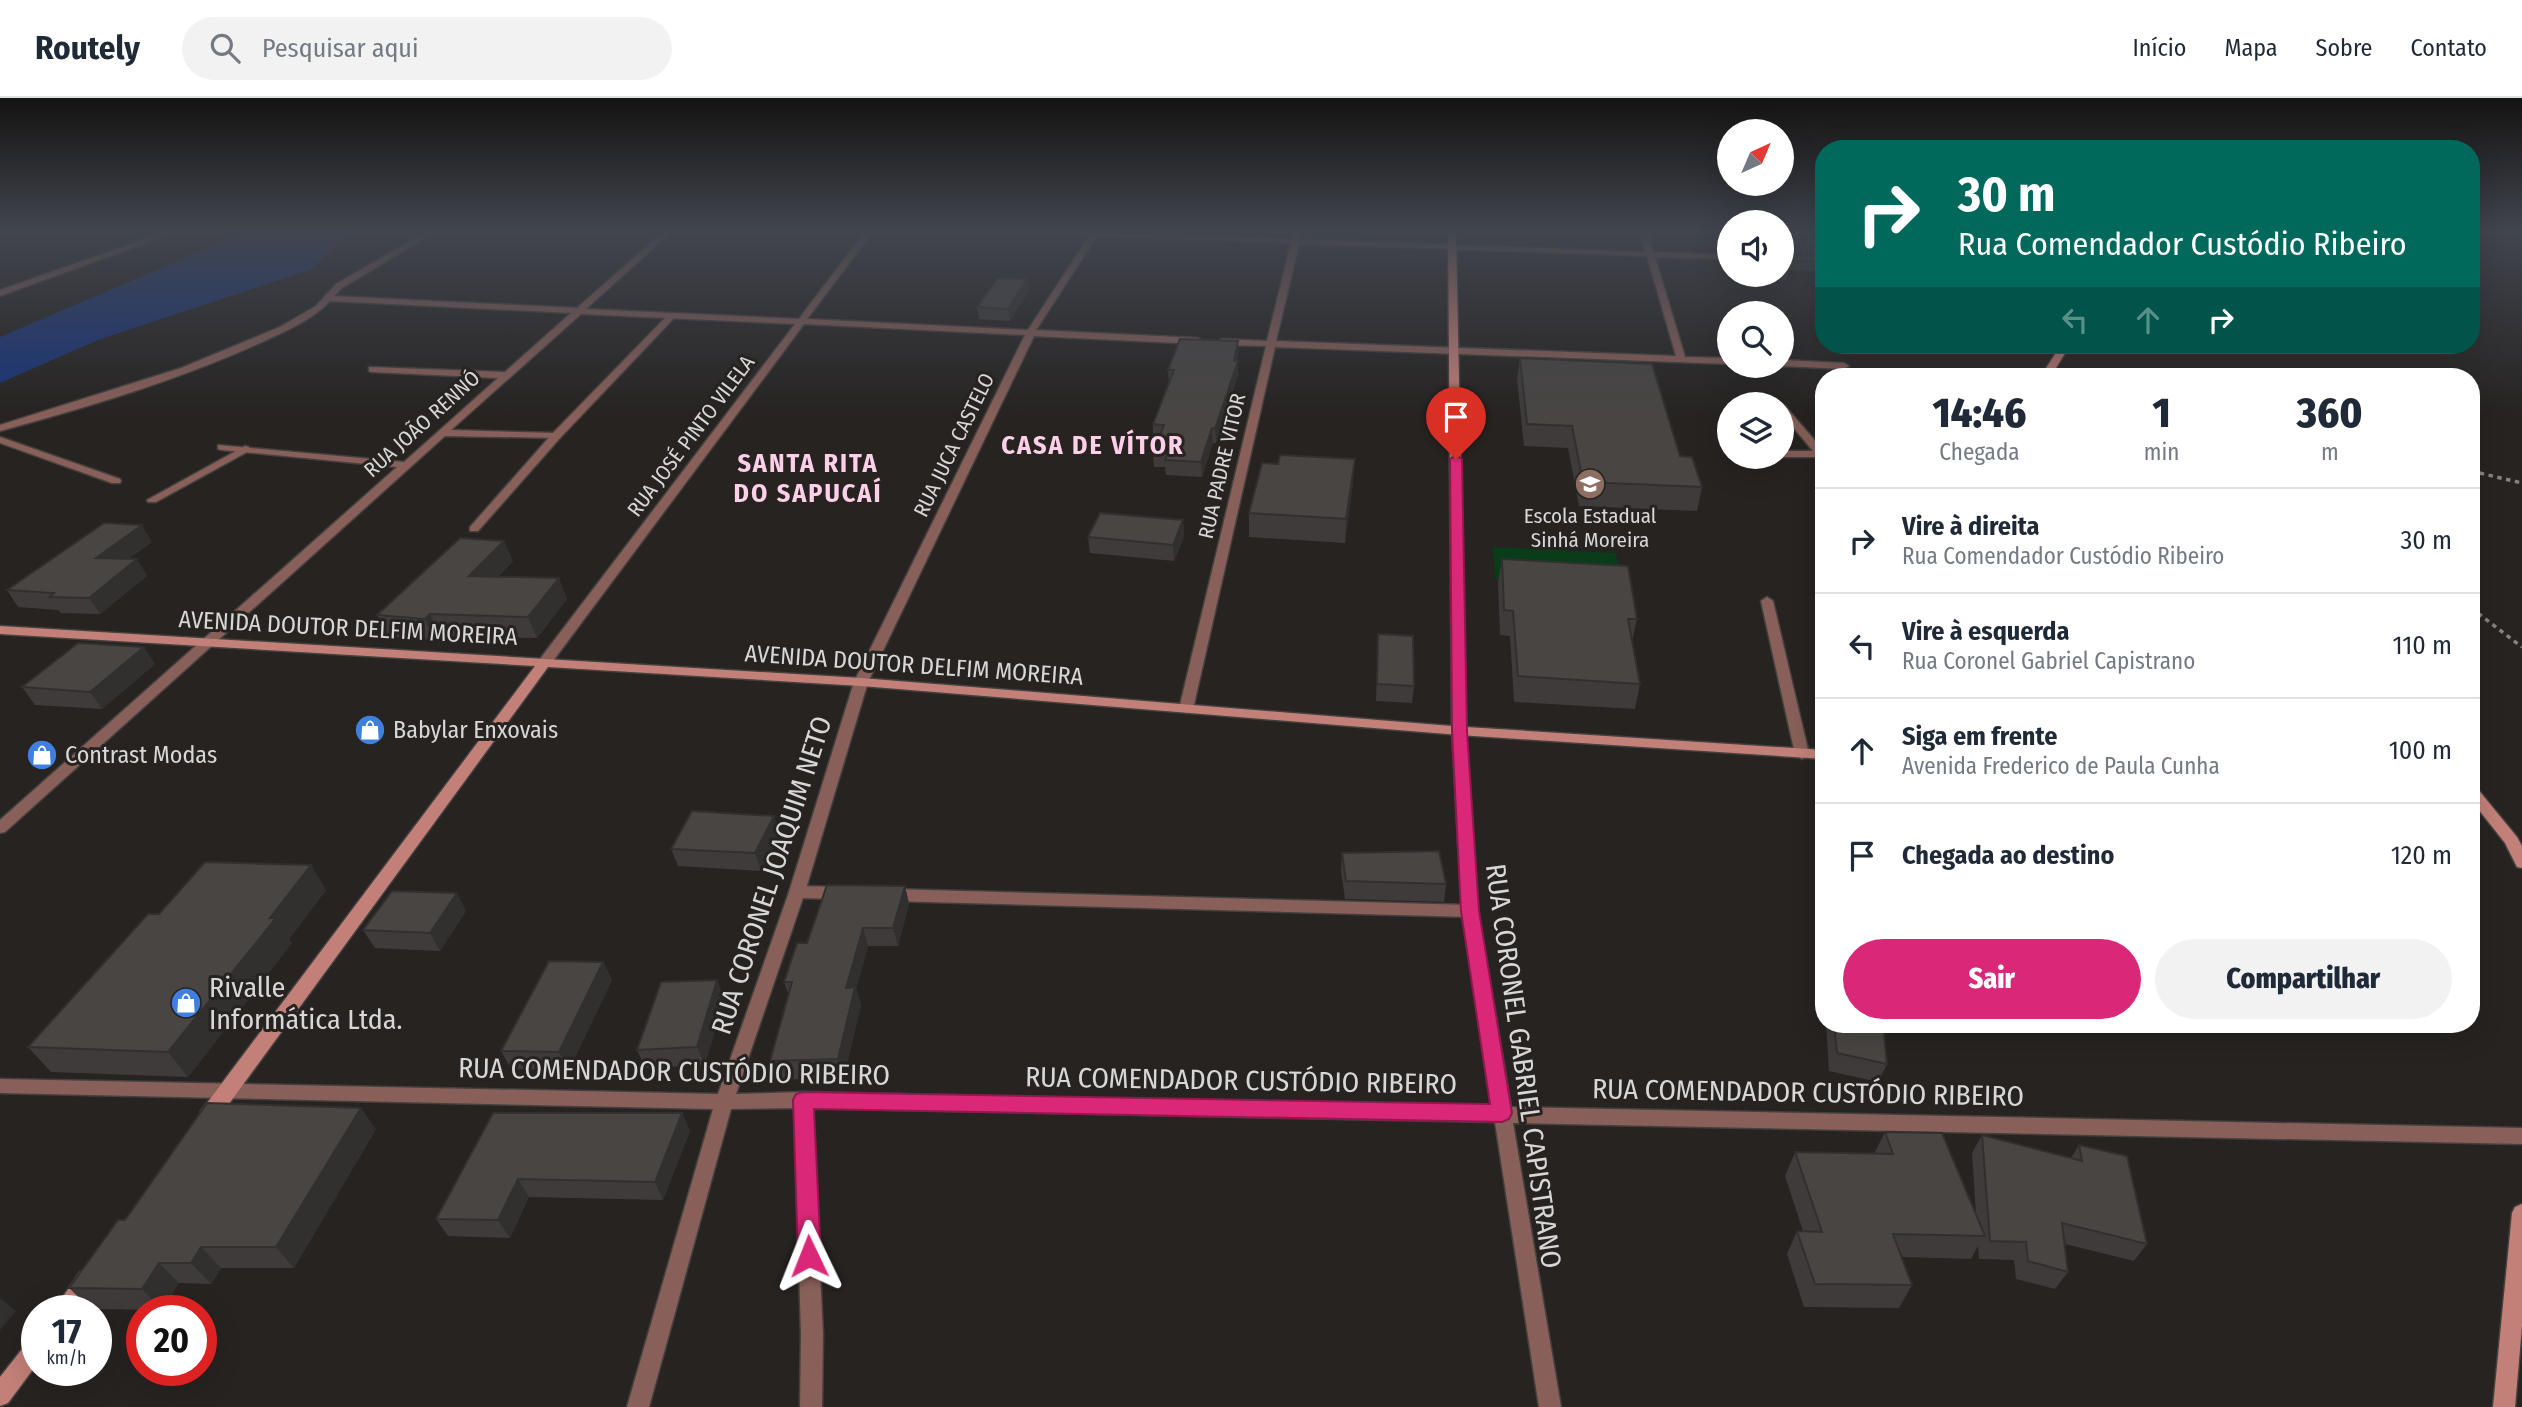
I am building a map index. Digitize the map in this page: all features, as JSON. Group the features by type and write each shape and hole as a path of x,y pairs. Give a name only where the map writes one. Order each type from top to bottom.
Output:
{"main road":[{"path":"1454,294 1460,731"},
{"name":"AVENIDA DOUTOR DELFIM MOREIRA","path":"0,630 861,682 1460,731 1815,755"},
{"path":"195,1134 545,663"},
{"path":"2480,802 2512,841 2522,863"},
{"path":"2504,1407 2522,1213"},
{"path":"75,1295 96,1266"},
{"path":"0,1395 21,1367"}],"street":[{"path":"0,428 253,344 287,330 333,299 335,294"},
{"name":"RUA JOÃO RENNÓ","path":"0,828 598,294"},
{"name":"RUA JOSÉ PINTO VILELA","path":"545,663 822,294"},
{"name":"RUA JUCA CASTELO","path":"861,682 1031,332 1056,294"},
{"name":"RUA PADRE VITOR","path":"1186,709 1282,294"},
{"path":"1661,294 1682,359"},
{"path":"333,299 1203,341"},
{"path":"474,529 556,436 672,316"},
{"path":"1216,342 1717,360"},
{"path":"1794,364 1844,366"},
{"path":"372,369 505,375"},
{"path":"1794,422 1815,447"},
{"path":"442,433 556,436"},
{"path":"0,440 116,481"},
{"path":"222,447 407,465"},
{"path":"152,500 245,449"},
{"path":"1794,454 1815,455"},
{"path":"1767,601 1801,754"},
{"name":"RUA CORONEL JOAQUIM NETO","path":"638,1407 724,1102 797,892 861,682"},
{"name":"RUA CORONEL GABRIEL CAPISTRANO","path":"1460,731 1470,911 1550,1407"},
{"path":"797,892 852,894"},
{"path":"880,894 1470,911"},
{"name":"RUA COMENDADOR CUSTÓDIO RIBEIRO","path":"0,1086 724,1102 803,1100 1502,1113 2522,1136"},
{"path":"803,1100 813,1334 811,1407"}],"path":[{"path":"2480,473 2522,483"},
{"path":"2480,615 2522,647"}],"green space":[{"path":"1493,547 1616,553 1622,586 1495,579"}],"water":[{"path":"100,294 236,294 98,340 0,383 0,337"}],"building":[{"path":"986,294 1017,294 1008,309 977,307"},
{"path":"1180,339 1238,341 1234,361 1238,361 1201,462 1165,460 1168,453 1153,452 1164,425 1153,424 1174,370 1168,370"},
{"path":"1520,358 1652,364 1680,456 1692,457 1702,487 1583,482 1572,426 1527,424"},
{"path":"1280,455 1355,459 1346,519 1249,513 1262,463 1278,464"},
{"path":"1100,513 1183,520 1173,545 1088,537"},
{"path":"104,523 142,525 96,558 137,559 89,598 50,597 54,593 7,590"},
{"path":"460,538 504,541 469,576 559,578 528,617 430,614 425,619 377,615"},
{"path":"1502,559 1628,566 1637,619 1628,619 1640,684 1518,676 1513,611 1504,610"},
{"path":"1378,634 1413,636 1414,686 1377,684"},
{"path":"78,643 144,647 90,692 22,687"},
{"path":"692,811 774,816 755,853 671,849"},
{"path":"1439,851 1446,884 1346,881 1342,853"},
{"path":"205,862 311,865 270,918 276,918 168,1052 28,1047 148,914 159,914"},
{"path":"827,885 905,886 893,928 863,928 846,988 855,987 838,1059 770,1061 792,982 784,982 797,943 807,943"},
{"path":"392,891 457,893 430,933 363,930"},
{"path":"549,961 603,962 559,1052 501,1051"},
{"path":"717,980 697,1047 637,1050 661,982"},
{"path":"1835,1033 1884,1033 1887,1064 1837,1053"},
{"path":"207,1103 361,1108 276,1247 201,1247 191,1263 159,1263 142,1289 69,1288 118,1220 125,1220"},
{"path":"493,1113 682,1113 655,1182 518,1179 498,1220 436,1219"},
{"path":"1885,1132 1942,1133 1985,1236 1893,1234 1912,1285 1815,1284 1797,1231 1822,1232 1795,1152 1893,1154"},
{"path":"1982,1135 2082,1161 2079,1145 2127,1156 2147,1244 2062,1223 2068,1272 2028,1261 2026,1242 1990,1241"}],"place":[{"name":"Escola Estadual Sinhá Moreira","path":"1590,484"},
{"name":"Babylar Enxovais","path":"370,730"},
{"name":"Contrast Modas","path":"42,755"},
{"name":"Rivalle Informática Ltda.","path":"186,1003"}],"district":[{"name":"CASA DE VÍTOR","path":"1093,445"},
{"name":"SANTA RITA DO SAPUCAÍ","path":"808,478"}],"route":[{"path":"809,1256 803,1100 1502,1113 1470,911 1460,731 1456,459"}]}
